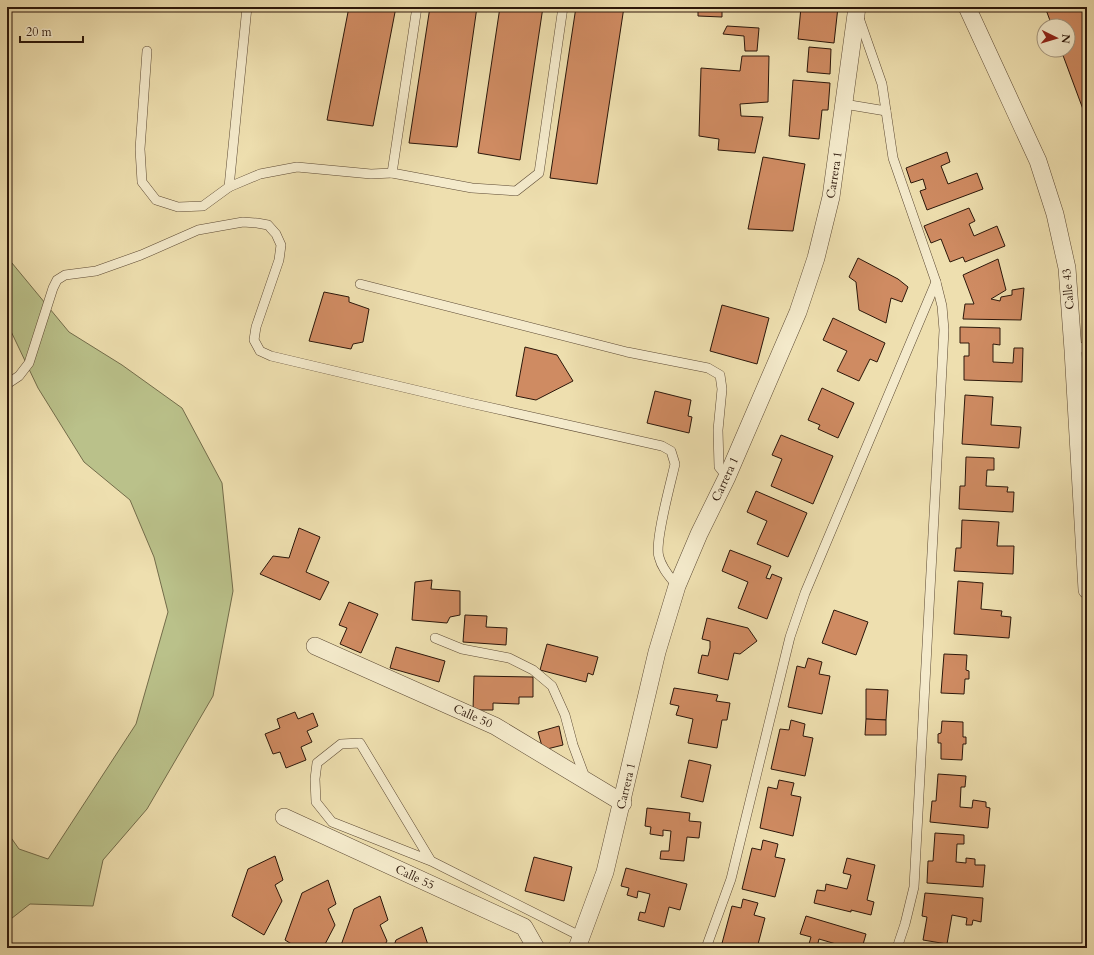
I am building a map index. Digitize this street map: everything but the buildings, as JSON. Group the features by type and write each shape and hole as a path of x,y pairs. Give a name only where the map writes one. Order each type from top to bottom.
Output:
{"street":[{"name":"Calle 43","path":"968,7 1038,161 1055,214 1067,268 1080,348 1087,590"},
{"name":"Carrera 1","path":"580,942 605,872 623,803 658,652 677,586 699,534 727,477 798,312 816,258 831,197 857,10"},
{"name":"Calle 50","path":"315,646 495,726 623,803"},
{"name":"Calle 55","path":"284,817 524,927 536,948"}],"lane":[{"path":"229,187 248,7"},
{"path":"392,173 417,7"},
{"path":"147,51 140,149 142,182 156,200 178,207 204,206 229,187 260,174 297,167 371,174 392,173 472,188 516,191 539,173 563,7"},
{"path":"857,10 882,84 893,158 936,282 942,306 944,330 914,887 905,924 897,948"},
{"path":"844,104 886,111"},
{"path":"7,384 19,376 29,363 56,280 65,275 96,271 198,230 243,222 268,225 276,234 281,245 279,260 256,327 254,340 260,351 279,358 662,446 671,451 675,464 658,540 658,556 664,569 677,586"},
{"path":"706,948 731,878 790,637 805,592 936,282"},
{"path":"360,284 627,352 708,368 720,375 722,389 718,430 719,467 727,477"},
{"path":"435,638 462,650 509,658 534,670 552,686 565,715 573,746 586,781"},
{"path":"431,861 360,743 341,744 317,763 315,779 316,802 332,822 431,861 580,942"}],"green space":[{"path":"7,257 69,332 122,365 182,408 222,483 233,591 213,696 147,809 103,860 93,906 30,904 7,922 7,832 19,849 48,859 136,724 168,612 154,557 130,500 84,462 38,388 7,323"}]}
